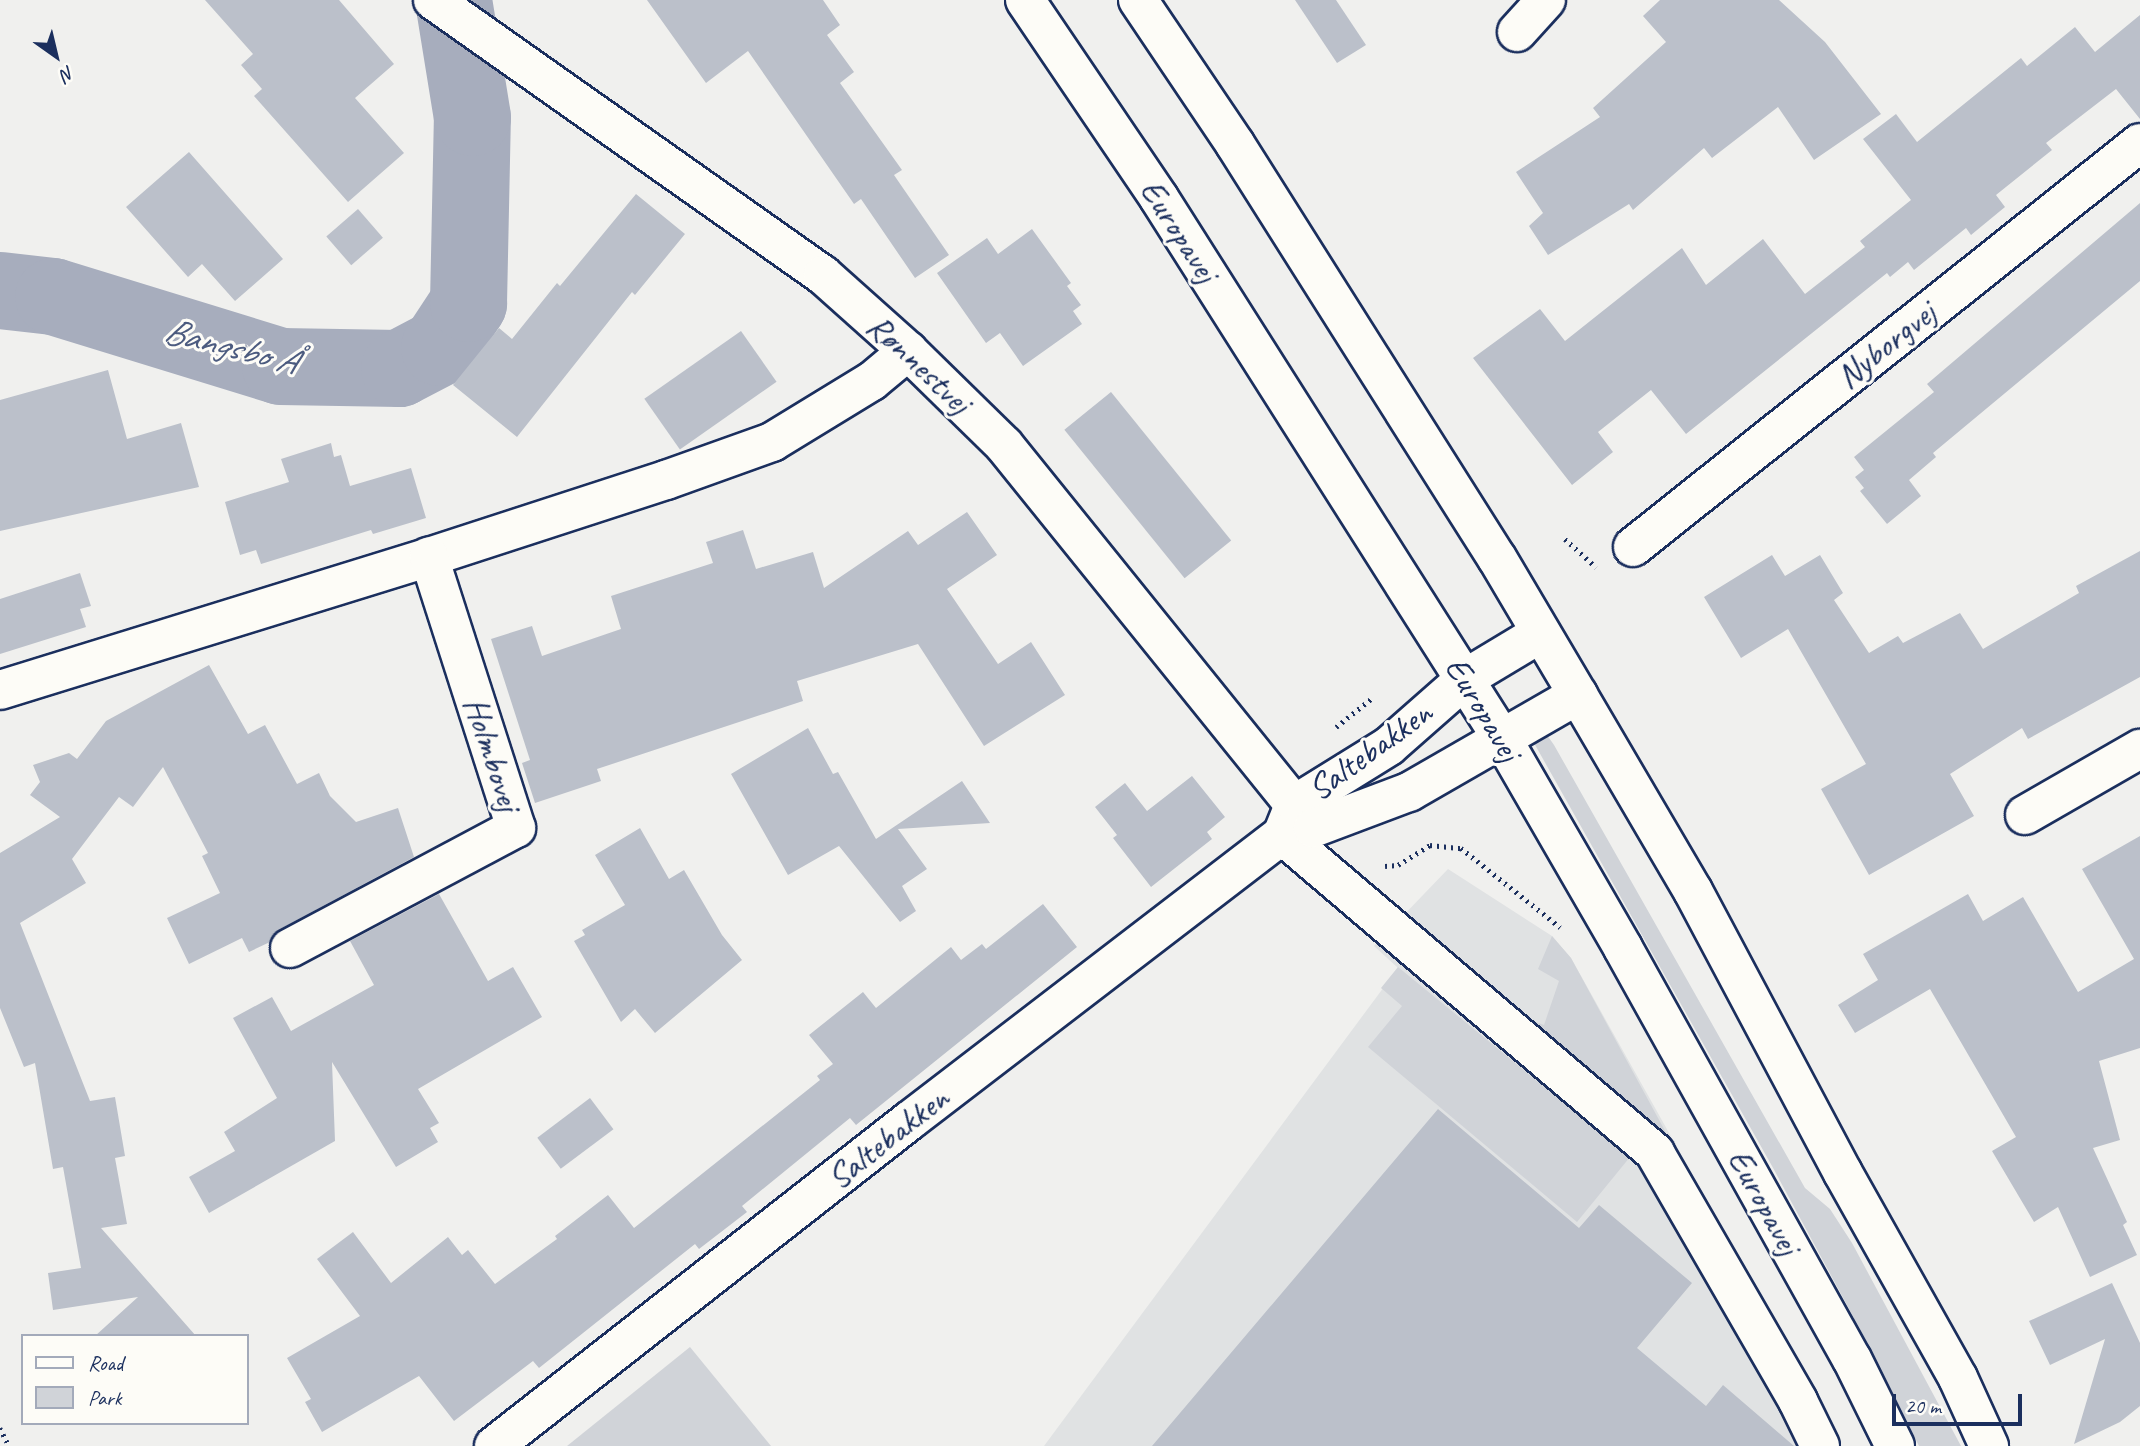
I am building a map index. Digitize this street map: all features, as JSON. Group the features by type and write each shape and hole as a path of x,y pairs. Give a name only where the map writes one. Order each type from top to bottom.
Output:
{"street":[{"name":"Rønnestvej","path":"433,0 823,275 908,351 1004,445 1297,822 1655,1153 1798,1401 1820,1446"},
{"name":"Europavej","path":"1025,0 1159,198 1466,678 1623,948 1839,1335 1895,1446"},
{"path":"1138,0 1234,144 1497,558 1578,695 1693,891 1843,1173 1958,1378 1989,1446"},
{"path":"1517,32 1546,0"},
{"name":"Nyborgvej","path":"1633,547 2140,143"},
{"path":"0,690 429,557 666,480 772,442 872,380 908,351"},
{"name":"Holmbovej","path":"290,948 516,828 429,557"},
{"name":"Saltebakken","path":"497,1446 909,1121 1297,822 1466,678 1541,633"},
{"name":"Saltebakken","path":"1297,822 1409,792 1578,695"},
{"path":"2025,815 2140,749"}],"path":[{"path":"0,1428 9,1446"}],"shaded area":[{"path":"1448,869 1552,936 1571,958 1798,1363 1839,1446 1044,1446 1398,968 1374,946"}],"green space":[{"path":"1534,734 1547,735 1554,745 1805,1188 1830,1209 1852,1243 1961,1446 1919,1446 1875,1357 1772,1166 1534,743"},
{"path":"1552,936 1571,958 1670,1140 1519,1016 1544,1025 1559,981 1538,969"},
{"path":"1398,967 1630,1157 1577,1222 1368,1047 1402,1006 1381,988"},
{"path":"690,1347 771,1446 567,1446"}],"building":[{"path":"205,0 339,0 394,64 355,98 404,153 348,202 254,96 262,89 241,65 253,54"},
{"path":"647,0 823,0 840,25 827,35 854,72 840,83 902,170 894,175 949,255 915,278 861,199 854,204 748,51 706,83"},
{"path":"1295,0 1336,0 1366,45 1337,63"},
{"path":"1660,0 1779,0 1825,42 1881,114 1814,160 1778,107 1712,158 1704,148 1633,210 1629,204 1548,255 1529,226 1543,213 1516,172 1600,117 1593,108 1666,42 1643,16"},
{"path":"2140,15 2140,119 2116,89 2046,143 2052,150 1996,195 2005,207 1971,235 1966,228 1914,270 1908,262 1890,277 1887,273 1686,434 1651,390 1598,432 1613,452 1572,485 1473,358 1540,309 1565,341 1682,248 1706,285 1763,239 1805,294 1865,247 1860,241 1911,200 1863,139 1896,114 1917,142 2021,58 2027,66 2075,27 2095,52"},
{"path":"189,152 283,259 235,301 202,264 188,277 126,207"},
{"path":"636,194 685,234 635,295 632,292 517,437 453,385 499,328 512,339 557,283 560,286"},
{"path":"2140,203 2140,281 1933,453 1936,457 1909,480 1921,496 1887,524 1860,491 1864,488 1855,477 1864,470 1854,457 1934,392 1927,384"},
{"path":"358,209 383,238 351,265 326,237"},
{"path":"1032,229 1071,283 1067,286 1081,305 1073,311 1082,324 1023,366 1000,333 986,343 937,273 987,238 998,254"},
{"path":"741,331 777,382 680,449 644,399"},
{"path":"108,370 127,439 181,423 199,487 0,531 0,400"},
{"path":"1111,392 1231,540 1185,578 1064,430"},
{"path":"331,443 334,457 341,455 350,486 411,468 426,518 373,534 371,530 261,564 256,550 240,555 225,502 289,482 281,459"},
{"path":"967,512 997,555 947,589 998,664 1031,642 1065,695 984,746 918,644 797,681 803,701 597,769 601,781 535,803 522,763 530,760 491,639 532,626 542,656 621,629 611,596 713,563 706,542 743,530 756,569 813,552 824,588 908,531 918,545"},
{"path":"2140,551 2140,677 2028,739 2022,728 1950,774 1974,816 1869,875 1821,789 1866,764 1788,629 1741,658 1704,597 1772,555 1785,576 1820,555 1843,593 1834,600 1869,653 1898,636 1903,643 1960,613 1983,649 2079,593 2076,586"},
{"path":"80,573 91,606 80,609 86,627 0,654 0,599"},
{"path":"209,665 248,734 265,725 297,784 319,773 330,796 356,822 398,808 414,857 280,929 270,942 249,952 242,938 189,964 167,918 220,893 202,856 208,853 163,767 133,807 119,797 72,859 86,883 20,923 90,1101 115,1097 125,1156 115,1158 127,1224 101,1228 194,1334 97,1334 138,1297 53,1310 48,1273 81,1268 63,1167 53,1169 35,1063 24,1067 0,1008 0,853 60,817 30,795 40,782 33,765 69,753 77,759 106,721"},
{"path":"808,728 833,774 838,772 876,839 962,781 990,823 898,829 927,869 902,886 916,911 900,922 839,846 788,875 731,774"},
{"path":"1192,776 1225,817 1207,832 1212,839 1151,887 1113,838 1117,835 1095,807 1125,783 1147,811"},
{"path":"640,828 669,879 684,870 722,935 742,960 655,1033 635,1009 621,1022 574,941 585,935 582,930 625,905 595,855"},
{"path":"2140,836 2140,1048 2099,1061 2120,1140 2093,1148 2127,1222 2123,1225 2137,1255 2090,1277 2058,1207 2034,1222 1992,1151 2016,1137 1930,989 1855,1033 1838,1005 1878,980 1863,954 1968,894 1983,921 2023,897 2078,992 2134,959 2082,869"},
{"path":"439,894 488,981 513,967 542,1017 418,1089 439,1123 430,1128 438,1142 396,1167 332,1062 335,1141 209,1213 189,1177 235,1151 224,1132 277,1098 233,1018 272,997 291,1031 374,985 350,941"},
{"path":"1043,904 1077,947 856,1125 850,1118 742,1206 747,1212 699,1249 695,1244 539,1368 533,1361 454,1421 419,1376 322,1432 305,1402 311,1399 287,1358 360,1316 317,1259 353,1232 391,1283 448,1237 462,1255 468,1250 495,1284 557,1239 555,1236 608,1195 634,1228 820,1080 817,1076 833,1064 809,1035 863,992 876,1008 951,947 961,960 982,944 986,949"},
{"path":"590,1098 613,1129 561,1169 537,1138"},
{"path":"1438,1109 1579,1228 1599,1205 1692,1283 1637,1348 1706,1406 1723,1385 1794,1446 1152,1446"},
{"path":"2112,1283 2140,1343 2140,1406 2120,1422 2074,1444 2105,1339 2050,1365 2029,1321"}],"waterway":[{"name":"Bangsbo Å","path":"0,290 53,296 280,366 399,368 439,347 468,303 472,117 453,0"}]}
